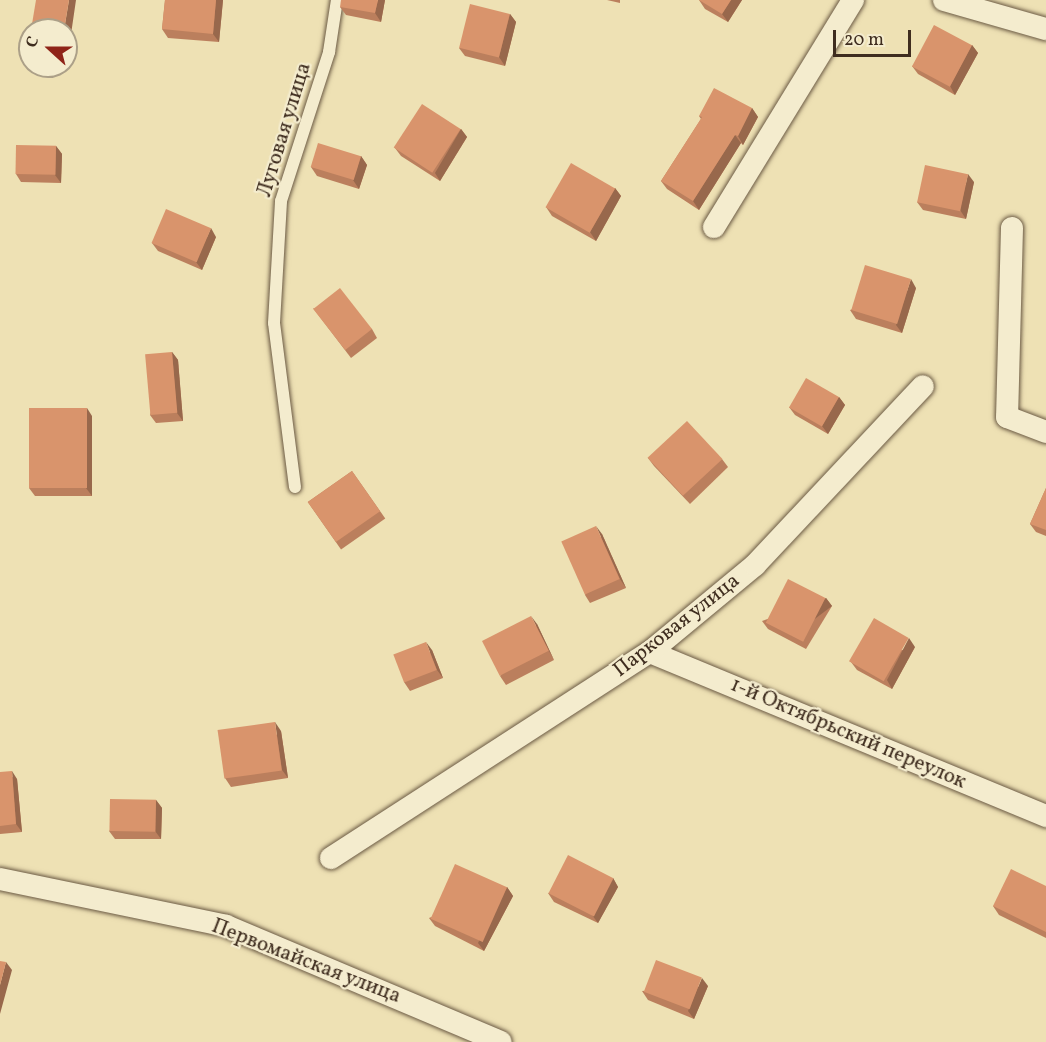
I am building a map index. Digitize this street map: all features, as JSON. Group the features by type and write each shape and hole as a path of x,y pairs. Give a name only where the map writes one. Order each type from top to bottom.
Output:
{"street":[{"path":"714,227 853,0"},
{"path":"944,0 1046,29"},
{"path":"1012,228 1007,417 1046,432"},
{"name":"Парковая улица","path":"331,858 650,652 755,565 923,386"},
{"name":"1-й Октябрьский переулок","path":"650,652 1046,816"},
{"name":"Первомайская улица","path":"0,879 226,927 500,1042"}],"lane":[{"name":"Луговая улица","path":"296,487 274,323 281,201 329,51 337,0"}],"building":[{"path":"36,0 69,0 66,18 33,18"},
{"path":"165,0 216,0 213,34 162,29"},
{"path":"341,0 378,0 375,13 340,7"},
{"path":"699,0 731,0 722,14"},
{"path":"470,4 510,14 499,58 459,48"},
{"path":"934,25 972,45 950,87 912,66"},
{"path":"714,88 752,108 738,136 735,135 693,201 661,181 702,117 699,116"},
{"path":"422,104 461,129 432,173 394,148"},
{"path":"318,143 361,156 354,180 311,167"},
{"path":"16,145 56,146 55,175 15,174"},
{"path":"571,163 615,188 590,233 546,207"},
{"path":"925,165 968,174 960,211 917,202"},
{"path":"166,209 211,228 197,262 152,243"},
{"path":"865,265 911,279 897,324 851,310"},
{"path":"340,288 372,329 345,350 313,309"},
{"path":"172,352 177,413 150,415 145,354"},
{"path":"806,378 839,397 822,426 789,407"},
{"path":"29,408 87,408 87,488 29,488"},
{"path":"687,421 722,459 683,496 648,458"},
{"path":"352,471 380,511 336,542 308,502"},
{"path":"1046,488 1046,530 1030,524"},
{"path":"596,526 620,579 585,594 561,541"},
{"path":"788,579 825,598 803,642 766,623"},
{"path":"531,616 549,651 500,676 482,641"},
{"path":"874,618 909,638 884,681 849,661"},
{"path":"426,642 437,670 404,683 393,655"},
{"path":"275,722 282,771 224,779 218,730"},
{"path":"12,771 16,824 0,826 0,772"},
{"path":"110,799 156,800 155,832 109,831"},
{"path":"568,855 613,878 594,916 548,893"},
{"path":"455,864 507,887 483,942 431,919"},
{"path":"1011,869 1046,886 1046,932 993,906"},
{"path":"656,960 702,978 690,1009 644,992"},
{"path":"0,961 6,962 0,985"}]}
